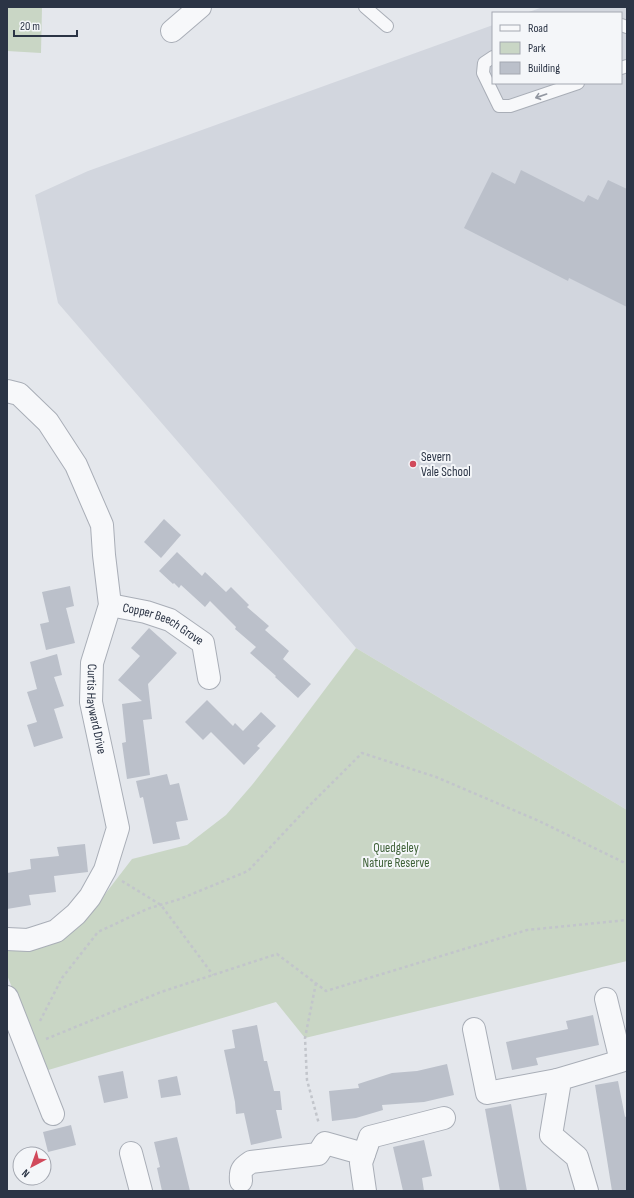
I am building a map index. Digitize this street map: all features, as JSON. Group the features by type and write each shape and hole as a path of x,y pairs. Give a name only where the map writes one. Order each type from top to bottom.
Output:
{"street":[{"path":"172,31 192,9"},
{"name":"Curtis Hayward Drive","path":"7,939 28,940 56,931 76,914 90,896 105,870 118,828 91,702 92,663 110,605 102,525 76,466 48,422 13,393"},
{"name":"Copper Beech Grove","path":"110,605 146,612 170,620 203,643 209,678"},
{"path":"7,997 53,1114"},
{"path":"474,1029 487,1093 558,1083 621,1061 606,999"},
{"path":"558,1083 551,1134 577,1157 587,1191"},
{"path":"241,1181 240,1174 242,1168 251,1162 318,1154 325,1143 367,1145 444,1118"},
{"path":"365,1191 361,1163 367,1145"},
{"path":"132,1153 141,1191"}],"lane":[{"path":"366,7 387,26"},
{"path":"492,58 484,63 483,73 499,106 510,106 575,84"}],"path":[{"path":"27,1047 62,978 98,932 147,909 180,899 248,872 308,806 362,753 443,780 539,821 627,864"},
{"path":"105,870 161,905 214,975"},
{"path":"27,1047 161,992 277,954 326,991 528,930 627,920"},
{"path":"316,983 306,1038 306,1080 325,1143"}],"shaded area":[{"name":"Severn Vale School","path":"543,7 627,7 627,810 356,648 58,303 35,195 88,171 492,25 492,84 622,84 622,12 529,12"}],"green space":[{"path":"7,7 42,7 41,53 7,51"},
{"name":"Quedgeley Nature Reserve","path":"356,648 627,810 627,961 305,1038 276,1002 45,1071 7,975 7,950 40,948 89,915 132,859 187,845 226,815 284,744"}],"building":[{"path":"521,170 584,202 588,195 598,200 608,180 627,189 627,307 569,278 568,281 464,228 492,172 515,184"},
{"path":"164,519 181,535 161,558 144,542"},
{"path":"177,552 202,576 205,572 226,592 231,587 249,605 247,607 269,626 265,630 289,651 283,659 311,684 298,698 250,653 256,647 235,629 236,627 210,601 205,607 181,585 179,588 159,571"},
{"path":"70,586 74,606 66,608 75,643 46,650 40,624 49,622 42,592"},
{"path":"149,628 177,653 148,684 152,719 143,720 150,775 127,779 122,743 126,742 122,704 142,701 118,680 140,656 131,648"},
{"path":"57,654 62,675 54,677 64,706 54,709 63,738 34,747 27,725 37,722 27,692 37,689 30,662"},
{"path":"207,700 233,726 235,723 243,731 261,712 276,726 257,746 260,748 244,765 211,732 203,740 185,722"},
{"path":"167,774 170,785 179,783 188,820 176,822 180,839 153,844 143,797 140,798 136,781"},
{"path":"85,844 88,872 54,876 56,892 29,895 31,905 7,909 7,873 31,869 30,859 59,856 57,847"},
{"path":"593,1015 599,1045 536,1058 538,1065 512,1070 506,1042 568,1029 566,1021"},
{"path":"257,1025 264,1061 267,1061 274,1091 280,1091 282,1110 276,1110 282,1138 251,1145 244,1113 236,1114 235,1102 224,1050 235,1048 232,1030"},
{"path":"447,1064 454,1095 424,1102 382,1105 383,1110 356,1118 332,1121 329,1091 359,1088 358,1084 392,1073 417,1071"},
{"path":"123,1071 128,1098 104,1103 98,1076"},
{"path":"177,1076 181,1095 161,1098 158,1080"},
{"path":"618,1081 625,1117 627,1116 627,1191 612,1191 595,1085"},
{"path":"511,1104 527,1191 500,1191 485,1109"},
{"path":"71,1125 76,1145 52,1151 52,1146 46,1146 43,1132"},
{"path":"177,1137 190,1191 162,1191 157,1168 160,1167 154,1142"},
{"path":"424,1140 432,1176 422,1178 424,1191 403,1191 393,1147"}],"place":[{"name":"Severn Vale School","path":"413,464"}]}
